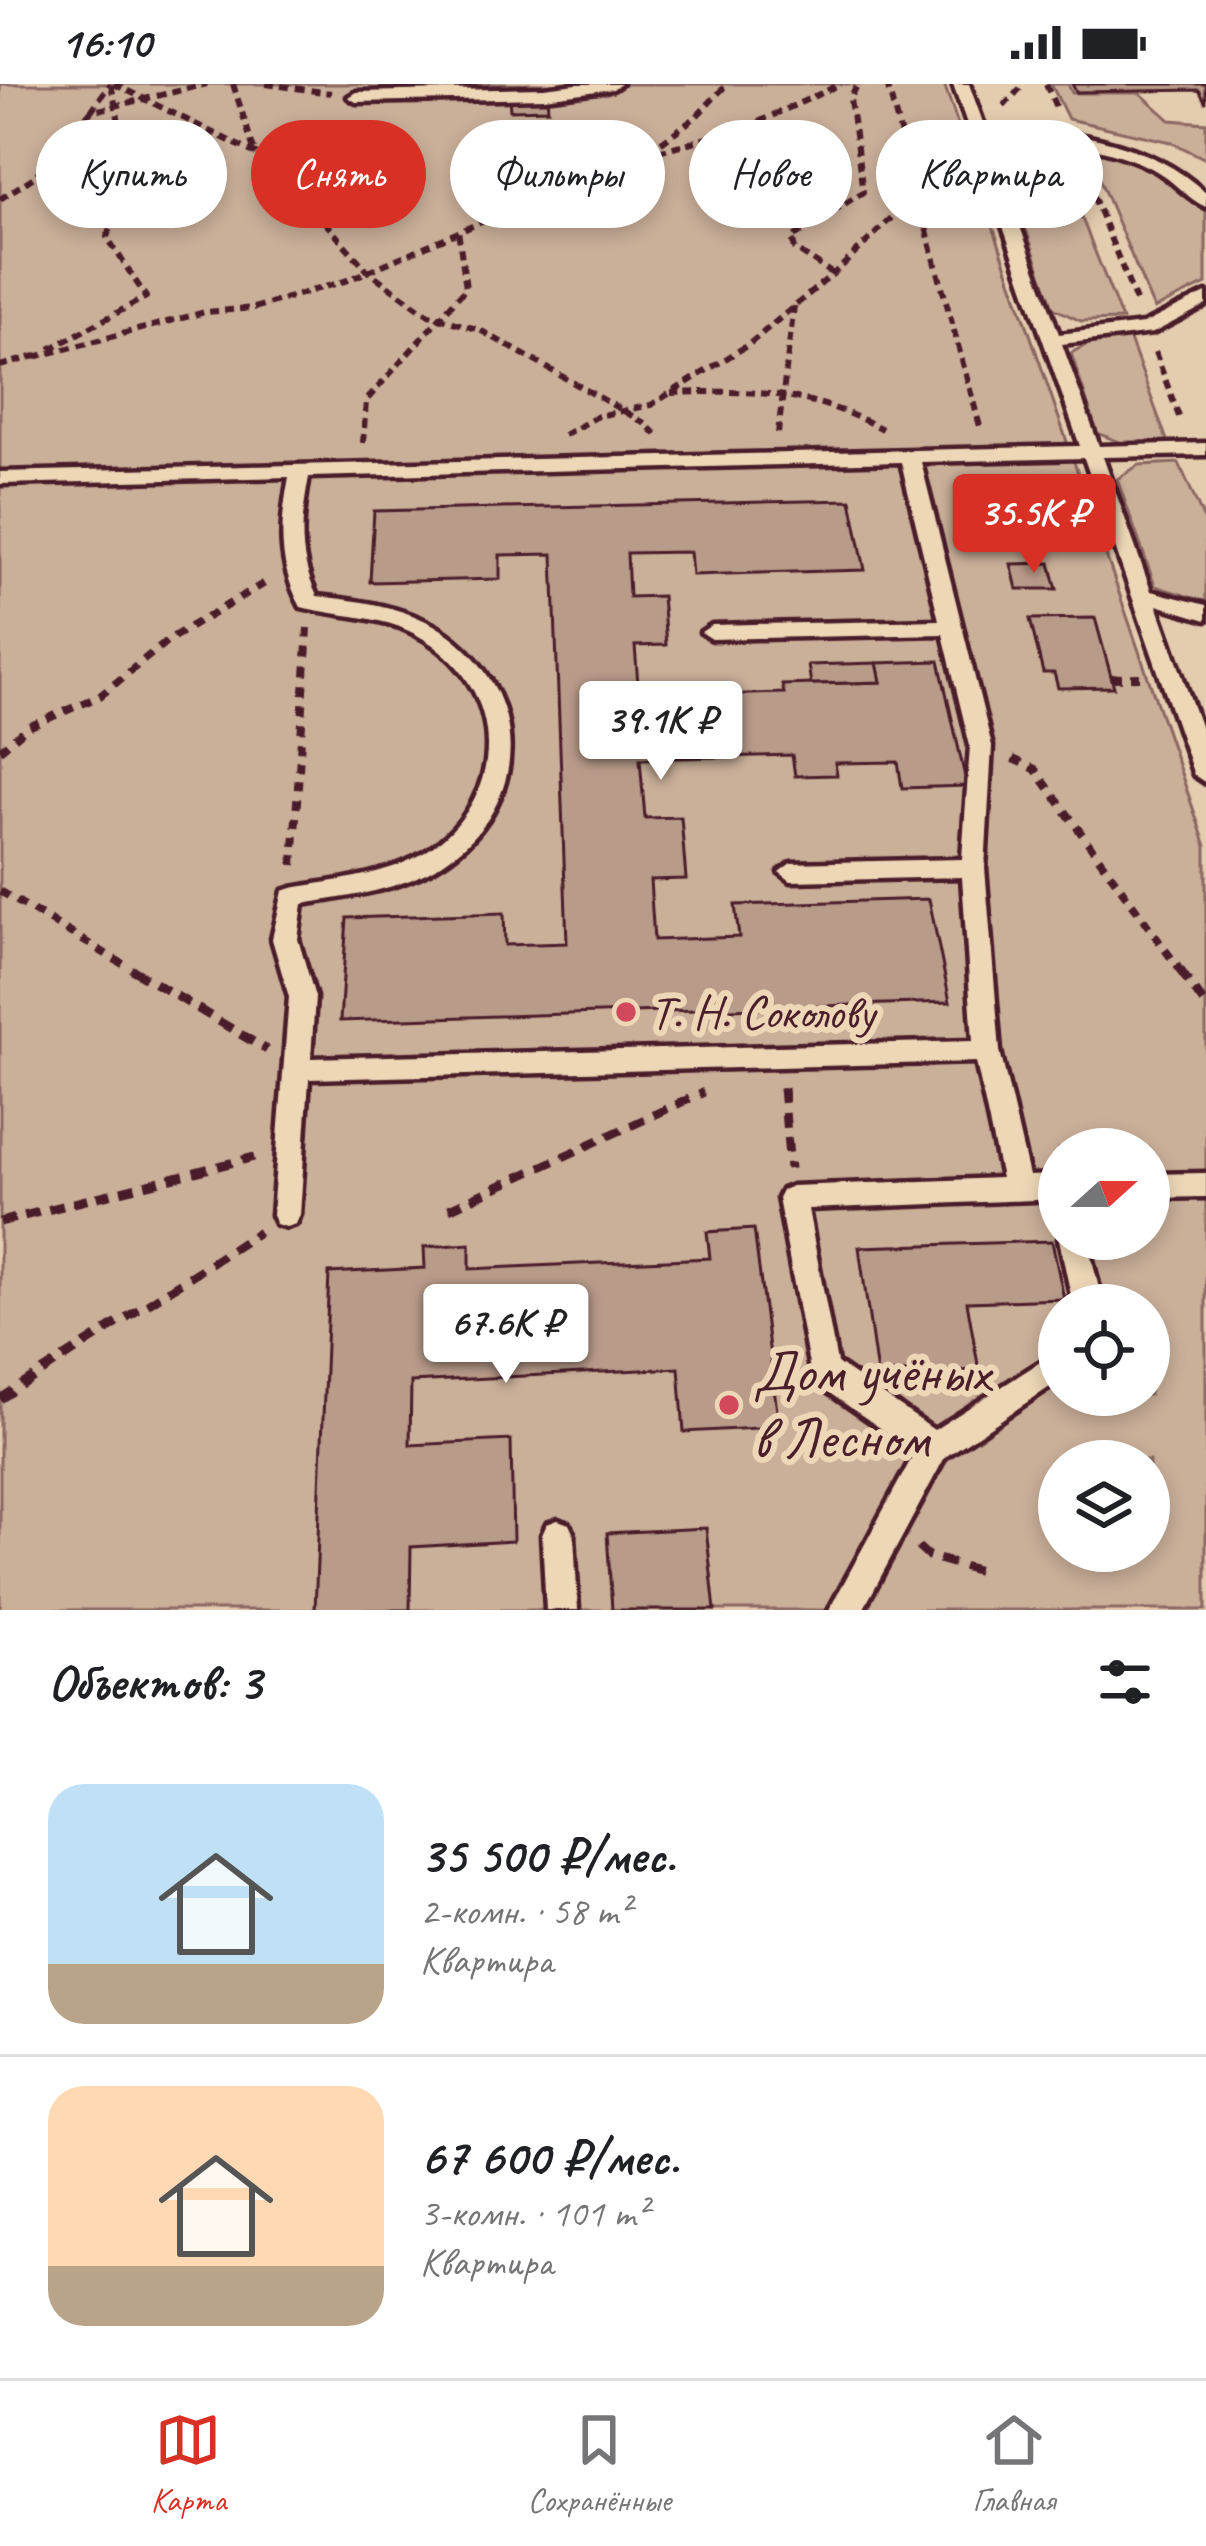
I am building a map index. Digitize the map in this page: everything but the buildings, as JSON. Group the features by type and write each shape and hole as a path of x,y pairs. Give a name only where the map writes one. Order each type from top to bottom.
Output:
{"lane":[{"path":"356,97 544,93 613,84"},
{"path":"961,84 974,120"},
{"path":"1103,148 1138,158 1193,188 1206,202"},
{"path":"1012,228 1206,775"},
{"path":"1052,340 1147,328 1206,298"},
{"path":"0,478 1198,449"},
{"path":"909,455 981,746 973,868 987,1051 1018,1191"},
{"path":"286,1215 302,998 285,939 292,896 383,882 436,857 473,823 497,777 502,734 487,684 441,639 386,611 309,602 292,568 288,546 300,471"},
{"path":"1143,597 1206,613"},
{"path":"712,632 951,628"},
{"path":"791,872 973,868"},
{"path":"299,1069 987,1051"},
{"path":"1170,1186 1206,1185"},
{"path":"934,1448 823,1371 792,1198 1038,1189"},
{"path":"845,1610 934,1448 1038,1378"},
{"path":"558,1535 562,1610"}],"path":[{"path":"112,84 251,152"},
{"path":"35,357 146,297 107,237 130,174 112,84"},
{"path":"0,200 34,177 112,84"},
{"path":"90,112 207,84"},
{"path":"233,84 251,139"},
{"path":"266,84 356,97"},
{"path":"665,140 696,118 727,84"},
{"path":"665,149 745,128 841,84"},
{"path":"833,274 795,249 792,238 863,192 850,99 859,84"},
{"path":"886,84 896,120"},
{"path":"1046,84 1062,120"},
{"path":"1103,220 1198,449"},
{"path":"330,228 368,271 440,318 480,330 643,422 686,461"},
{"path":"0,366 205,312 254,308 368,271 464,228"},
{"path":"510,465 598,416 651,405 748,345 881,228"},
{"path":"926,228 987,455"},
{"path":"361,469 366,401 466,288 458,230"},
{"path":"775,459 794,306"},
{"path":"670,393 784,389 827,401 880,427 909,455"},
{"path":"0,750 26,728 100,695 168,640 292,568"},
{"path":"292,896 309,602"},
{"path":"981,746 1035,769 1206,1006"},
{"path":"0,891 299,1069"},
{"path":"781,1056 792,1198"},
{"path":"449,1209 718,1085"},
{"path":"0,1222 292,1148"},
{"path":"0,1399 286,1215"},
{"path":"892,1526 928,1556 983,1572"}],"shaded area":[{"path":"0,84 944,84 956,120 876,120 876,228 994,228 1206,846 1206,1610 0,1610"},
{"path":"1051,84 1068,84 1072,93 1140,93 1170,120 1206,123 1206,159 1171,142 1103,127 1103,120 1068,119"},
{"path":"1103,150 1132,158 1206,199 1206,284 1154,309 1103,188"},
{"path":"1026,228 1086,228 1122,320 1081,321 1053,308"},
{"path":"1129,337 1168,443 1127,445 1097,433 1071,353 1088,344"},
{"path":"1179,463 1206,524 1206,602 1155,586 1117,479 1139,465"}],"place":[{"name":"Т. Н. Соколову","path":"626,1012"},
{"name":"Дом учёных в Лесном","path":"729,1405"}]}
